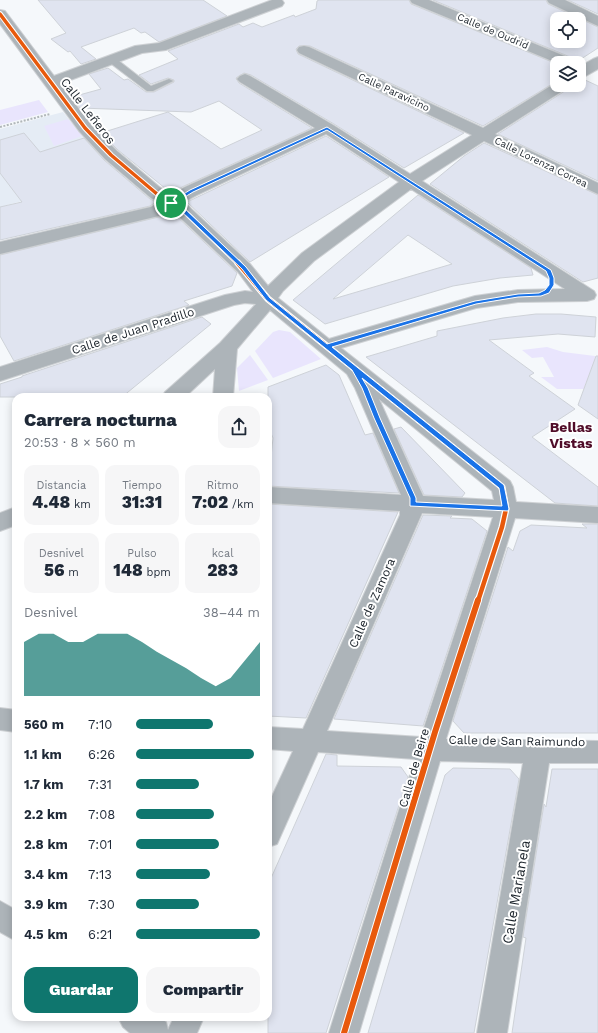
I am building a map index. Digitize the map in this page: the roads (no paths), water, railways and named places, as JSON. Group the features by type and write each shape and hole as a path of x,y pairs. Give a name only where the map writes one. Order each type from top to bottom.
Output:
{"street":[{"path":"140,50 150,40 258,0"},
{"name":"Calle de Oudrid","path":"417,0 552,56"},
{"path":"554,0 598,22"},
{"path":"52,82 140,50 161,47 279,2"},
{"name":"Calle Leñeros","path":"0,14 96,141 157,194 181,208 244,268 268,299 502,487 506,509"},
{"name":"Calle Paravicino","path":"304,50 484,134"},
{"path":"586,71 598,62"},
{"path":"245,79 327,128 548,270 592,296"},
{"path":"176,393 227,348 254,319 276,287 295,268 411,181 551,92"},
{"path":"0,248 157,211 191,191 327,128"},
{"name":"Calle Lorenza Correa","path":"484,134 598,189"},
{"path":"540,294 547,292 552,285 548,270"},
{"path":"327,346 468,304 540,294 592,296"},
{"name":"Calle de Juan Pradillo","path":"0,374 232,299 244,297 268,299"},
{"path":"223,393 227,348"},
{"path":"354,369 365,388 413,498 413,505"},
{"path":"377,418 379,406 385,403 401,405"},
{"path":"272,495 598,515"},
{"name":"Calle de Zamora","path":"272,826 410,519 413,505"},
{"name":"Calle de Beire","path":"344,1033 435,732 502,527 506,509"},
{"path":"0,523 12,517"},
{"path":"0,719 12,720"},
{"name":"Calle de San Raimundo","path":"272,738 458,751 598,752"},
{"name":"Calle Marianela","path":"492,1033 538,752"},
{"path":"0,915 12,924"},
{"path":"138,1021 155,1033"},
{"path":"182,1033 187,1021"}],"lane":[{"path":"112,60 150,89 169,81"}],"district":[{"name":"Bellas Vistas","path":"571,436"}]}
